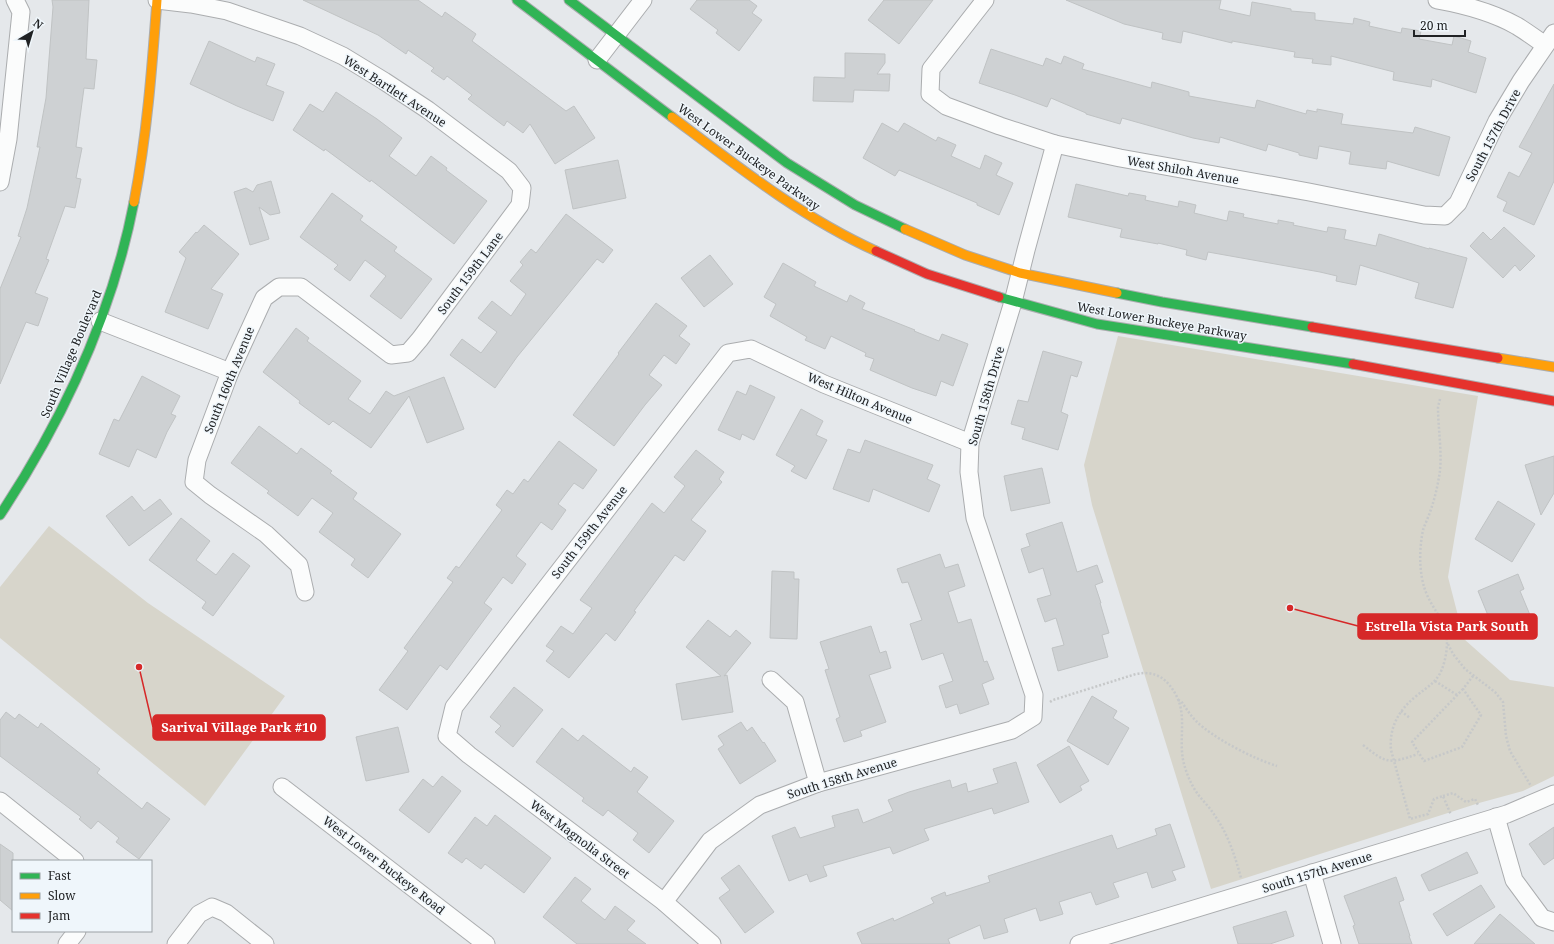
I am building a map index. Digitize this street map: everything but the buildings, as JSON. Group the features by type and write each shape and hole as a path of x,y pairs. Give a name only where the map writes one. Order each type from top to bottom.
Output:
{"main road":[{"name":"South Village Boulevard","path":"0,515 51,430 71,389 100,322 112,289 126,240 138,184 151,93 157,0"},
{"name":"West Lower Buckeye Parkway","path":"517,0 759,182 811,217 872,249 927,274 1013,302 1097,324 1360,365 1444,381 1551,398"},
{"name":"West Lower Buckeye Parkway","path":"570,0 787,163 855,205 928,240 965,255 1020,273 1162,302 1554,367"}],"street":[{"path":"0,182 8,139 22,12 15,0"},
{"name":"West Bartlett Avenue","path":"157,0 191,4 227,12 300,36 343,56 428,110 509,171 522,188"},
{"path":"597,60 643,0"},
{"name":"West Shiloh Avenue","path":"985,0 931,69 930,94 946,106 1055,144 1120,158 1424,215 1445,216"},
{"path":"1437,0 1462,4 1493,14 1517,26 1550,39"},
{"name":"South 157th Drive","path":"1445,216 1458,203 1497,121 1521,81 1550,39"},
{"name":"South 158th Drive","path":"1033,717 1034,695 975,518 969,472 970,443 1013,302 1055,144"},
{"name":"South 159th Lane","path":"279,286 301,287 391,355 408,353 520,205 522,188"},
{"name":"South 160th Avenue","path":"279,286 264,298 230,372 197,460 194,482 266,534 299,565 304,592"},
{"path":"100,322 230,372"},
{"name":"West Hilton Avenue","path":"751,349 824,384 970,443"},
{"name":"South 159th Avenue","path":"447,736 454,707 728,352 751,349"},
{"path":"771,680 795,702 818,783"},
{"name":"South 158th Avenue","path":"664,902 710,841 760,805 818,783 1012,730 1033,717"},
{"name":"West Magnolia Street","path":"447,736 469,755 664,902 712,944"},
{"name":"West Lower Buckeye Road","path":"282,787 486,944"},
{"name":"South 157th Avenue","path":"1089,943 1246,893 1496,818 1554,794"},
{"path":"0,801 74,860"},
{"path":"1496,818 1514,880 1542,918 1554,922"},
{"path":"1312,873 1332,944"},
{"path":"176,944 200,914 212,907 226,914 265,944"},
{"path":"68,944 76,932"}],"path":[{"path":"1444,381 1438,407 1441,464 1440,476 1436,494 1423,528 1420,555 1424,584 1434,607 1444,624 1447,644 1444,664 1435,681 1429,688 1415,697 1401,711 1394,722 1390,742 1410,819 1428,814 1434,799 1453,793 1466,802 1475,800 1478,805 1484,804"},
{"path":"1447,644 1458,661 1473,676 1495,692 1503,702 1506,736 1510,751 1531,786"},
{"path":"1033,717 1053,700 1136,674 1146,672 1152,673 1160,677 1170,686 1178,699 1197,722 1207,730 1261,760 1277,766"},
{"path":"1462,689 1481,715 1462,747 1424,761 1418,754 1412,742 1473,676"},
{"path":"1435,681 1457,695"},
{"path":"1178,699 1182,717 1181,742 1184,764 1194,787 1215,816 1229,839 1246,893"},
{"path":"1401,711 1410,718"},
{"path":"1363,745 1383,758 1394,762 1418,754"},
{"path":"1443,796 1457,829"}],"shaded area":[{"path":"1118,336 1478,396 1448,577 1464,639 1510,680 1554,687 1554,776 1523,791 1479,803 1211,889 1092,505 1084,465"},
{"path":"49,526 148,603 285,696 205,806 0,638 0,587"}],"traffic: fast":[{"path":"517,0 672,117"},
{"path":"569,0 787,163 855,205 905,229"},
{"path":"0,515 23,479 64,404 99,326 125,244 134,202"},
{"path":"1117,293 1312,327"},
{"path":"999,297 1097,324 1353,364"}],"traffic: slow":[{"path":"134,202 146,127 157,0"},
{"path":"672,117 770,190 822,223 876,251"},
{"path":"905,229 965,255 1020,273 1117,293"},
{"path":"1498,358 1554,367"}],"traffic: jam":[{"path":"876,251 927,274 999,297"},
{"path":"1312,327 1498,358"},
{"path":"1353,364 1554,401"}],"place":[{"name":"Estrella Vista Park South","path":"1290,608"},
{"name":"Sarival Village Park #10","path":"139,667"}]}
